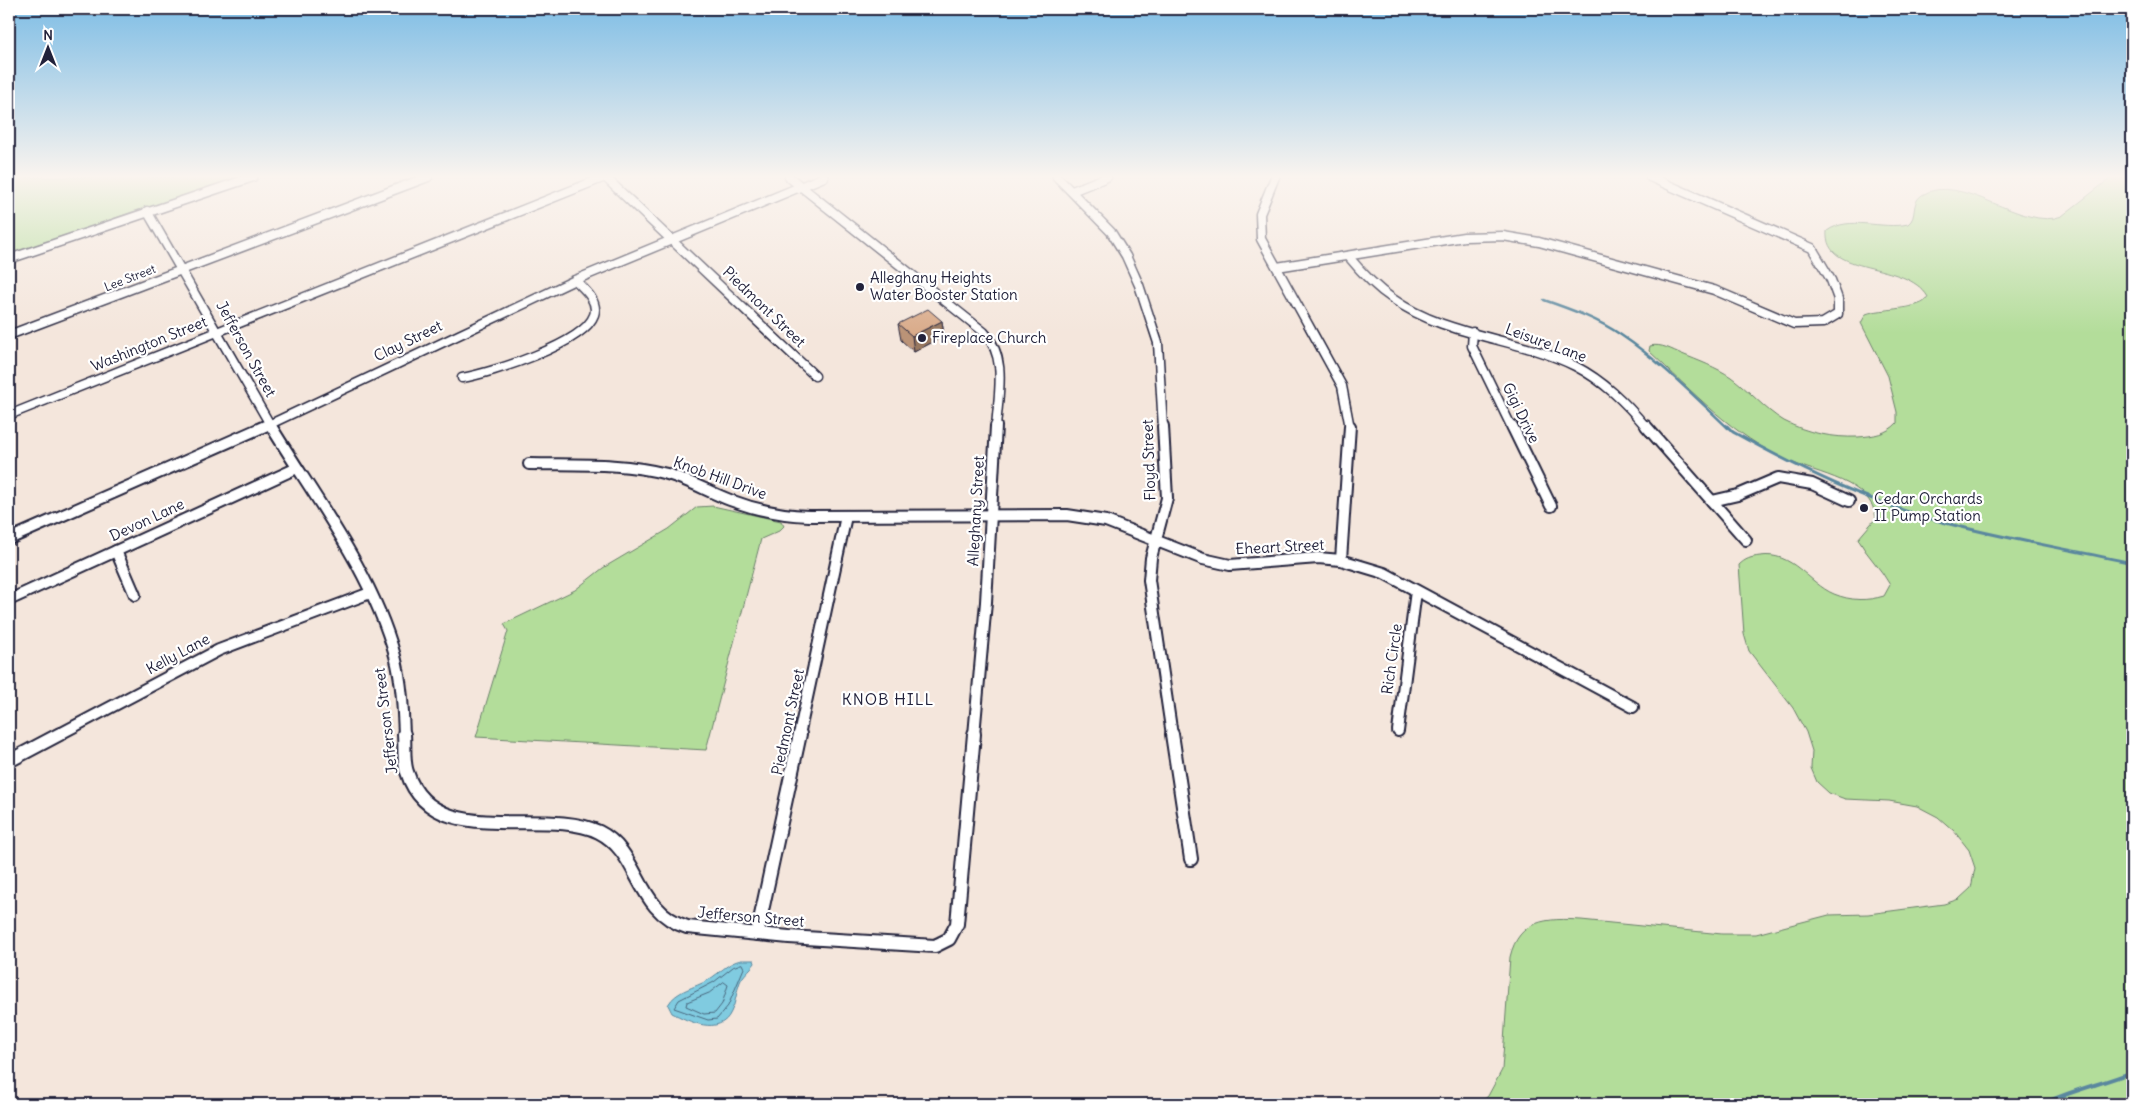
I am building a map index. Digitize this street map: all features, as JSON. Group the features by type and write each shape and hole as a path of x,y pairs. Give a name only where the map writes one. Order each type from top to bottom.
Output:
{"street":[{"path":"9,259 95,229"},
{"name":"Jefferson Street","path":"158,229 370,593 395,657 401,688 407,772 412,784 434,810 452,817 472,821 584,826 600,832 622,851 660,913 673,923 687,927 926,947 941,945 946,942"},
{"name":"Lee Street","path":"9,335 291,229"},
{"name":"Washington Street","path":"9,415 474,229"},
{"name":"Piedmont Street","path":"659,229 815,376"},
{"name":"Clay Street","path":"9,538 270,424 575,280 697,229"},
{"name":"Alleghany Street","path":"854,229 984,332 994,343 1000,361 986,602 956,924 954,933 946,942"},
{"name":"Floyd Street","path":"1108,229 1122,247 1154,325 1158,343 1166,498 1164,514 1148,561 1149,580 1191,859"},
{"path":"1259,229 1261,239 1342,386 1349,417 1350,435 1341,560"},
{"path":"1277,268 1464,237 1503,236 1539,242 1714,290 1794,324 1823,323 1838,314 1840,305 1823,262 1812,248 1769,229"},
{"name":"Leisure Lane","path":"1349,257 1371,285 1404,308 1427,318 1567,362 1604,384 1625,402 1746,540"},
{"path":"462,378 494,372 572,338 581,332 592,319 594,302 590,295 575,280"},
{"name":"Gigi Drive","path":"1473,332 1472,346 1551,506"},
{"name":"Knob Hill Drive","path":"529,464 647,470 685,479 738,503 760,510 795,516 991,516"},
{"name":"Devon Lane","path":"9,600 297,468"},
{"path":"1712,501 1738,495 1778,478 1812,484 1849,501"},
{"name":"Piedmont Street","path":"757,934 846,516"},
{"name":"Eheart Street","path":"991,516 1086,516 1106,521 1155,539 1203,559 1230,565 1318,558 1341,560 1384,573 1633,706"},
{"path":"116,551 135,596"},
{"name":"Rich Circle","path":"1398,731 1416,591"},
{"name":"Kelly Lane","path":"9,762 219,650 370,593"}],"green space":[{"path":"9,229 85,229 9,256"},
{"path":"1831,229 2132,229 2132,1104 1479,1104 1488,1096 1502,1070 1510,957 1514,944 1527,928 1536,924 1557,920 1581,920 1722,934 1756,934 1829,915 1868,914 1944,904 1959,899 1971,888 1975,868 1969,850 1954,831 1938,817 1917,806 1889,801 1845,799 1829,793 1817,782 1811,768 1812,751 1806,732 1793,708 1749,651 1744,634 1739,565 1751,558 1772,556 1782,558 1800,569 1825,589 1847,598 1859,600 1884,596 1890,585 1858,539 1876,518 1872,505 1865,495 1854,487 1789,461 1750,439 1715,412 1649,351 1650,346 1654,345 1666,347 1719,370 1738,382 1784,421 1802,429 1830,436 1858,437 1879,434 1893,427 1897,423 1897,412 1888,376 1861,323 1866,314 1910,307 1925,301 1928,297 1917,285 1902,277 1851,262 1838,255 1829,245 1827,231"},
{"path":"713,506 781,521 784,526 779,531 761,539 706,750 476,737 508,631 504,624 575,590 603,568 669,529 697,507"}],"water":[{"path":"754,960 755,963 741,979 733,1009 726,1020 719,1024 703,1025 672,1013 668,1005 676,996 703,983 736,961"}],"building":[{"path":"928,309 942,321 912,336 898,324"}],"waterway":[{"path":"1544,300 1593,319 1621,335 1663,367 1728,428"},
{"path":"1727,426 1733,432 1784,459 1888,505 1989,534 2132,563"},
{"path":"2043,1104 2132,1072"}],"place":[{"name":"Alleghany Heights Water Booster Station","path":"860,287"},
{"name":"Fireplace Church","path":"922,338"},
{"name":"Cedar Orchards II Pump Station","path":"1864,508"}],"district":[{"name":"KNOB HILL","path":"888,699"}]}
